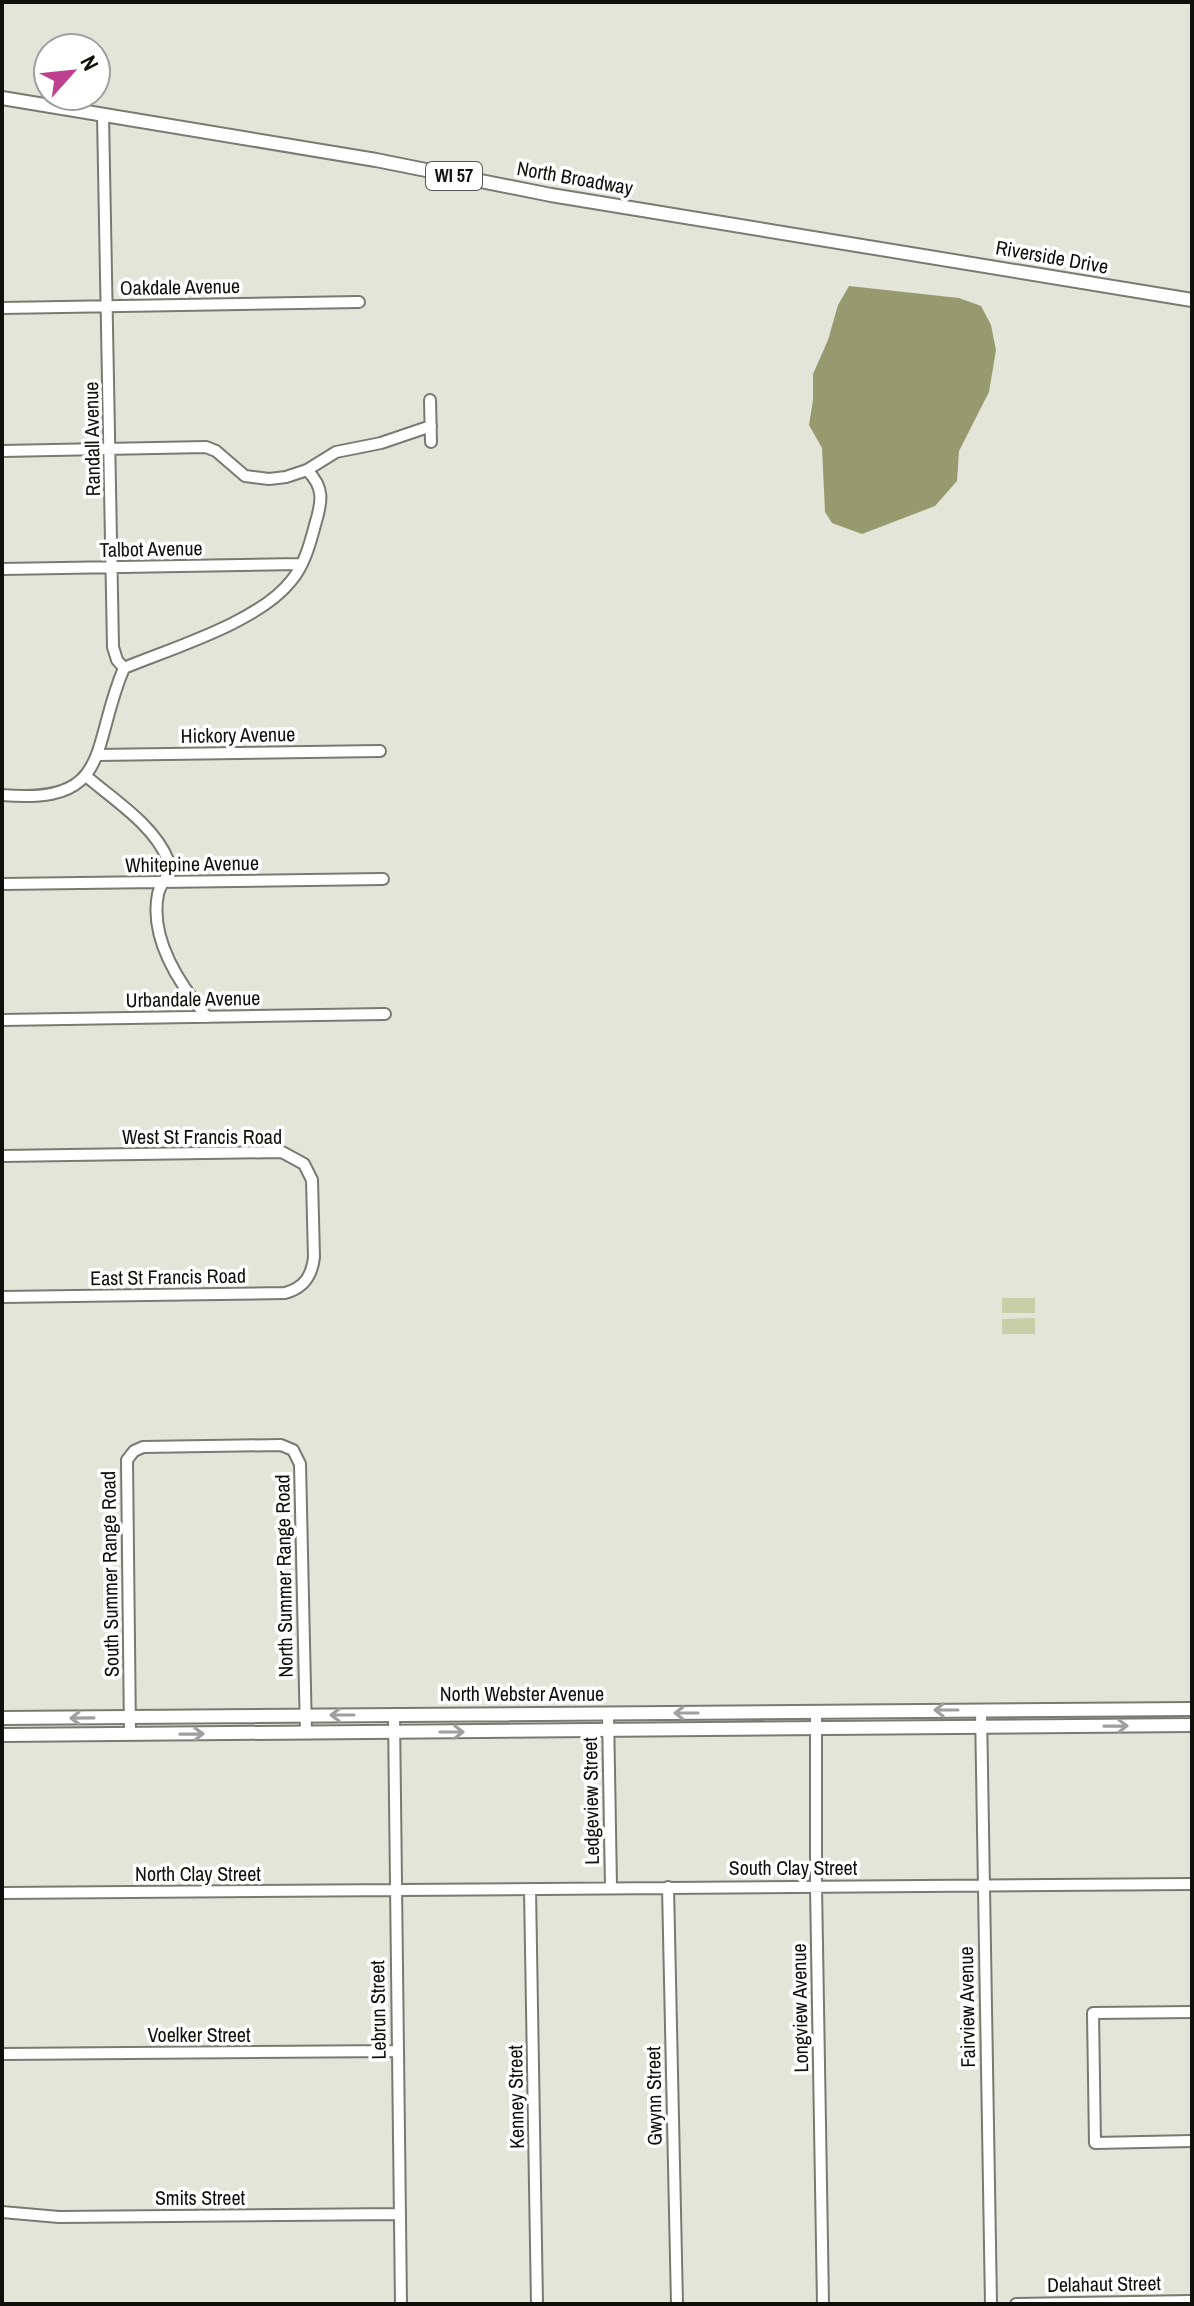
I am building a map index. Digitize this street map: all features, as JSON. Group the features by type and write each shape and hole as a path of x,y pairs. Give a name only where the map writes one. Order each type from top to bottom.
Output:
{"main road":[{"name":"North Broadway","path":"2,98 376,160 562,197 906,253"},
{"name":"Riverside Drive","path":"906,253 1192,300"},
{"name":"North Webster Avenue","path":"2,1718 1192,1709"},
{"name":"North Webster Avenue","path":"2,1735 1192,1725"}],"street":[{"name":"Randall Avenue","path":"103,115 113,647 117,660 124,668"},
{"name":"Oakdale Avenue","path":"2,308 359,302"},
{"path":"430,400 431,442"},
{"path":"2,451 206,447 216,451 238,472 254,478 286,477 307,470 336,452 381,443 431,426"},
{"path":"2,795 39,797 72,788 86,776 97,755 124,668 233,623 293,580 309,545 322,498 319,484 307,470"},
{"name":"Talbot Avenue","path":"2,569 300,564"},
{"name":"Hickory Avenue","path":"97,755 380,751"},
{"path":"86,776 142,825 159,845 170,867 158,892 158,915 165,948 177,977 207,1017"},
{"name":"Whitepine Avenue","path":"2,884 383,879"},
{"name":"Urbandale Avenue","path":"2,1020 385,1014"},
{"name":"West St Francis Road","path":"2,1156 282,1152 304,1164 312,1180 314,1257"},
{"name":"East St Francis Road","path":"2,1297 285,1293 306,1281 314,1257"},
{"name":"North Summer Range Road","path":"217,1446 281,1445 293,1450 299,1460 306,1733"},
{"name":"South Summer Range Road","path":"130,1734 127,1460 134,1451 143,1447 217,1446"},
{"name":"Fairview Avenue","path":"981,1710 991,2304"},
{"name":"Longview Avenue","path":"816,1712 823,2304"},
{"name":"Ledgeview Street","path":"608,1713 611,1887"},
{"name":"Lebrun Street","path":"394,1715 401,2304"},
{"name":"South Clay Street","path":"395,1890 1192,1884"},
{"name":"Gwynn Street","path":"668,1887 677,2304"},
{"name":"Kenney Street","path":"530,1889 537,2304"},
{"name":"North Clay Street","path":"2,1893 395,1890"},
{"path":"1192,2012 1093,2013 1095,2143 1192,2141"},
{"name":"Voelker Street","path":"2,2054 397,2051"},
{"name":"Smits Street","path":"2,2212 59,2217 399,2214"},
{"name":"Delahaut Street","path":"1016,2304 1192,2301"}],"shaded area":[{"path":"849,286 959,298 981,306 991,325 996,350 989,392 959,451 957,481 935,506 862,534 832,523 825,512 822,448 809,425 813,374 828,340 838,305"},
{"path":"1002,1298 1035,1298 1035,1313 1002,1313"},
{"path":"1035,1318 1035,1334 1002,1334 1002,1319"}]}
